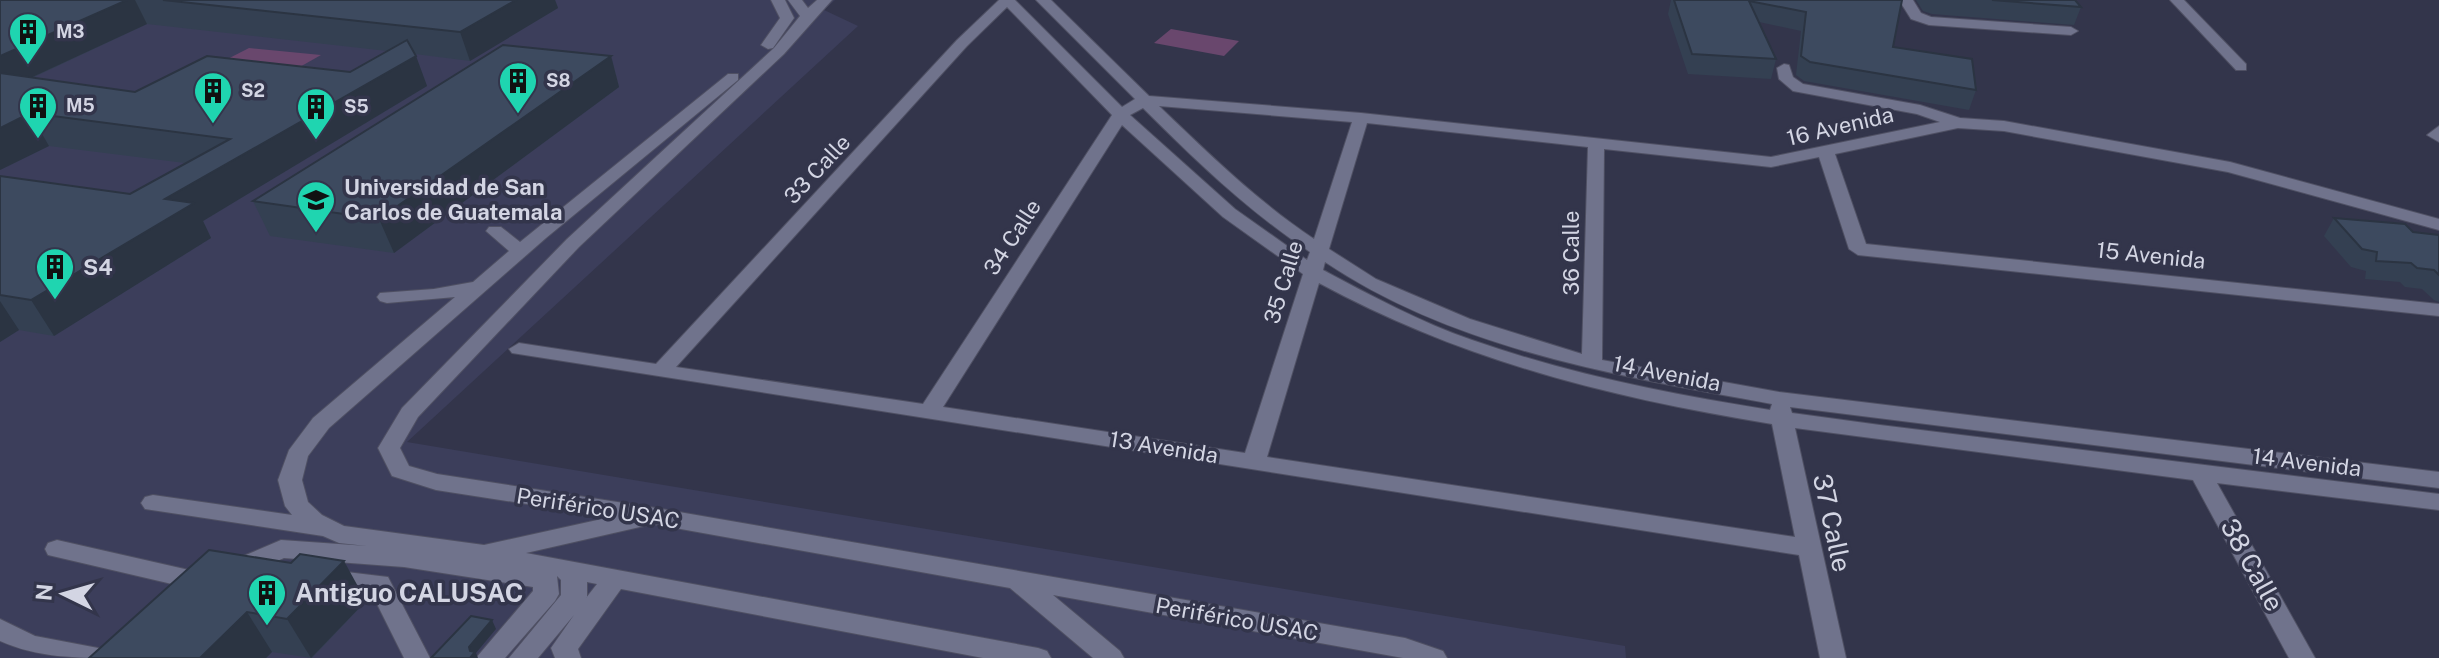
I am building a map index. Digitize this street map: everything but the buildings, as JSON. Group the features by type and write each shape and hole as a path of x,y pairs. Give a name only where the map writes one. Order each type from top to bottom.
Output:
{"street":[{"path":"778,0 787,18 760,54 356,389 321,423 297,455 290,480 297,506 339,534 481,553 1038,658"},
{"path":"801,8 825,0"},
{"name":"14 Avenida","path":"1007,0 1121,114 1265,240 1357,296 1455,339 1586,382 2201,474 2439,502"},
{"name":"33 Calle","path":"661,371 962,43 1007,0"},
{"name":"14 Avenida","path":"1043,0 1209,164 1317,250 1369,283 1463,323 1592,364 1780,409 2439,480"},
{"path":"1906,0 1916,16 1929,21 2071,31"},
{"path":"2177,0 2241,67"},
{"name":"Periférico USAC","path":"801,8 779,51 573,243 410,413 389,448 400,471 436,482 656,516 1405,648 1434,658"},
{"path":"1784,68 1786,79 1798,88 1920,110 1958,123"},
{"name":"34 Calle","path":"929,412 1121,114 1145,100"},
{"name":"16 Avenida","path":"1145,100 1361,118 1771,162 1958,123 2004,126 2174,154 2439,225"},
{"name":"35 Calle","path":"1254,461 1317,250 1361,118"},
{"path":"2439,131 2435,135 2439,137"},
{"name":"36 Calle","path":"1592,364 1596,143"},
{"name":"15 Avenida","path":"1826,152 1858,249 2439,310"},
{"path":"495,231 521,252"},
{"path":"387,297 459,293 481,286"},
{"name":"13 Avenida","path":"519,349 1809,548"},
{"name":"37 Calle","path":"1780,409 1833,658"},
{"name":"38 Calle","path":"2201,474 2302,658"},
{"path":"153,503 331,530"},
{"path":"481,553 656,516"},
{"path":"57,549 180,577 190,585 189,597 174,616 226,573 281,549 404,558 546,580 546,594 489,658"},
{"path":"522,658 574,597 574,578 568,570"},
{"path":"226,573 283,573 379,584 417,658"},
{"path":"568,658 564,648 570,637 614,579"},
{"path":"1018,581 1111,658"},
{"path":"0,629 29,645 114,656"}],"shaded area":[{"name":"Universidad de San Carlos de Guatemala","path":"0,0 835,0 824,10 858,26 407,442 1625,646 1626,658 0,658"},
{"path":"1171,29 1239,41 1224,56 1154,43"},
{"path":"249,48 321,55 282,77 208,69"}],"place":[{"name":"M3","path":"28,66"},
{"name":"S8","path":"518,115"},
{"name":"S2","path":"213,125"},
{"name":"M5","path":"38,140"},
{"name":"S5","path":"316,141"},
{"name":"Universidad de San Carlos de Guatemala","path":"316,234"},
{"name":"S4","path":"55,301"},
{"name":"Antiguo CALUSAC","path":"267,627"}]}
